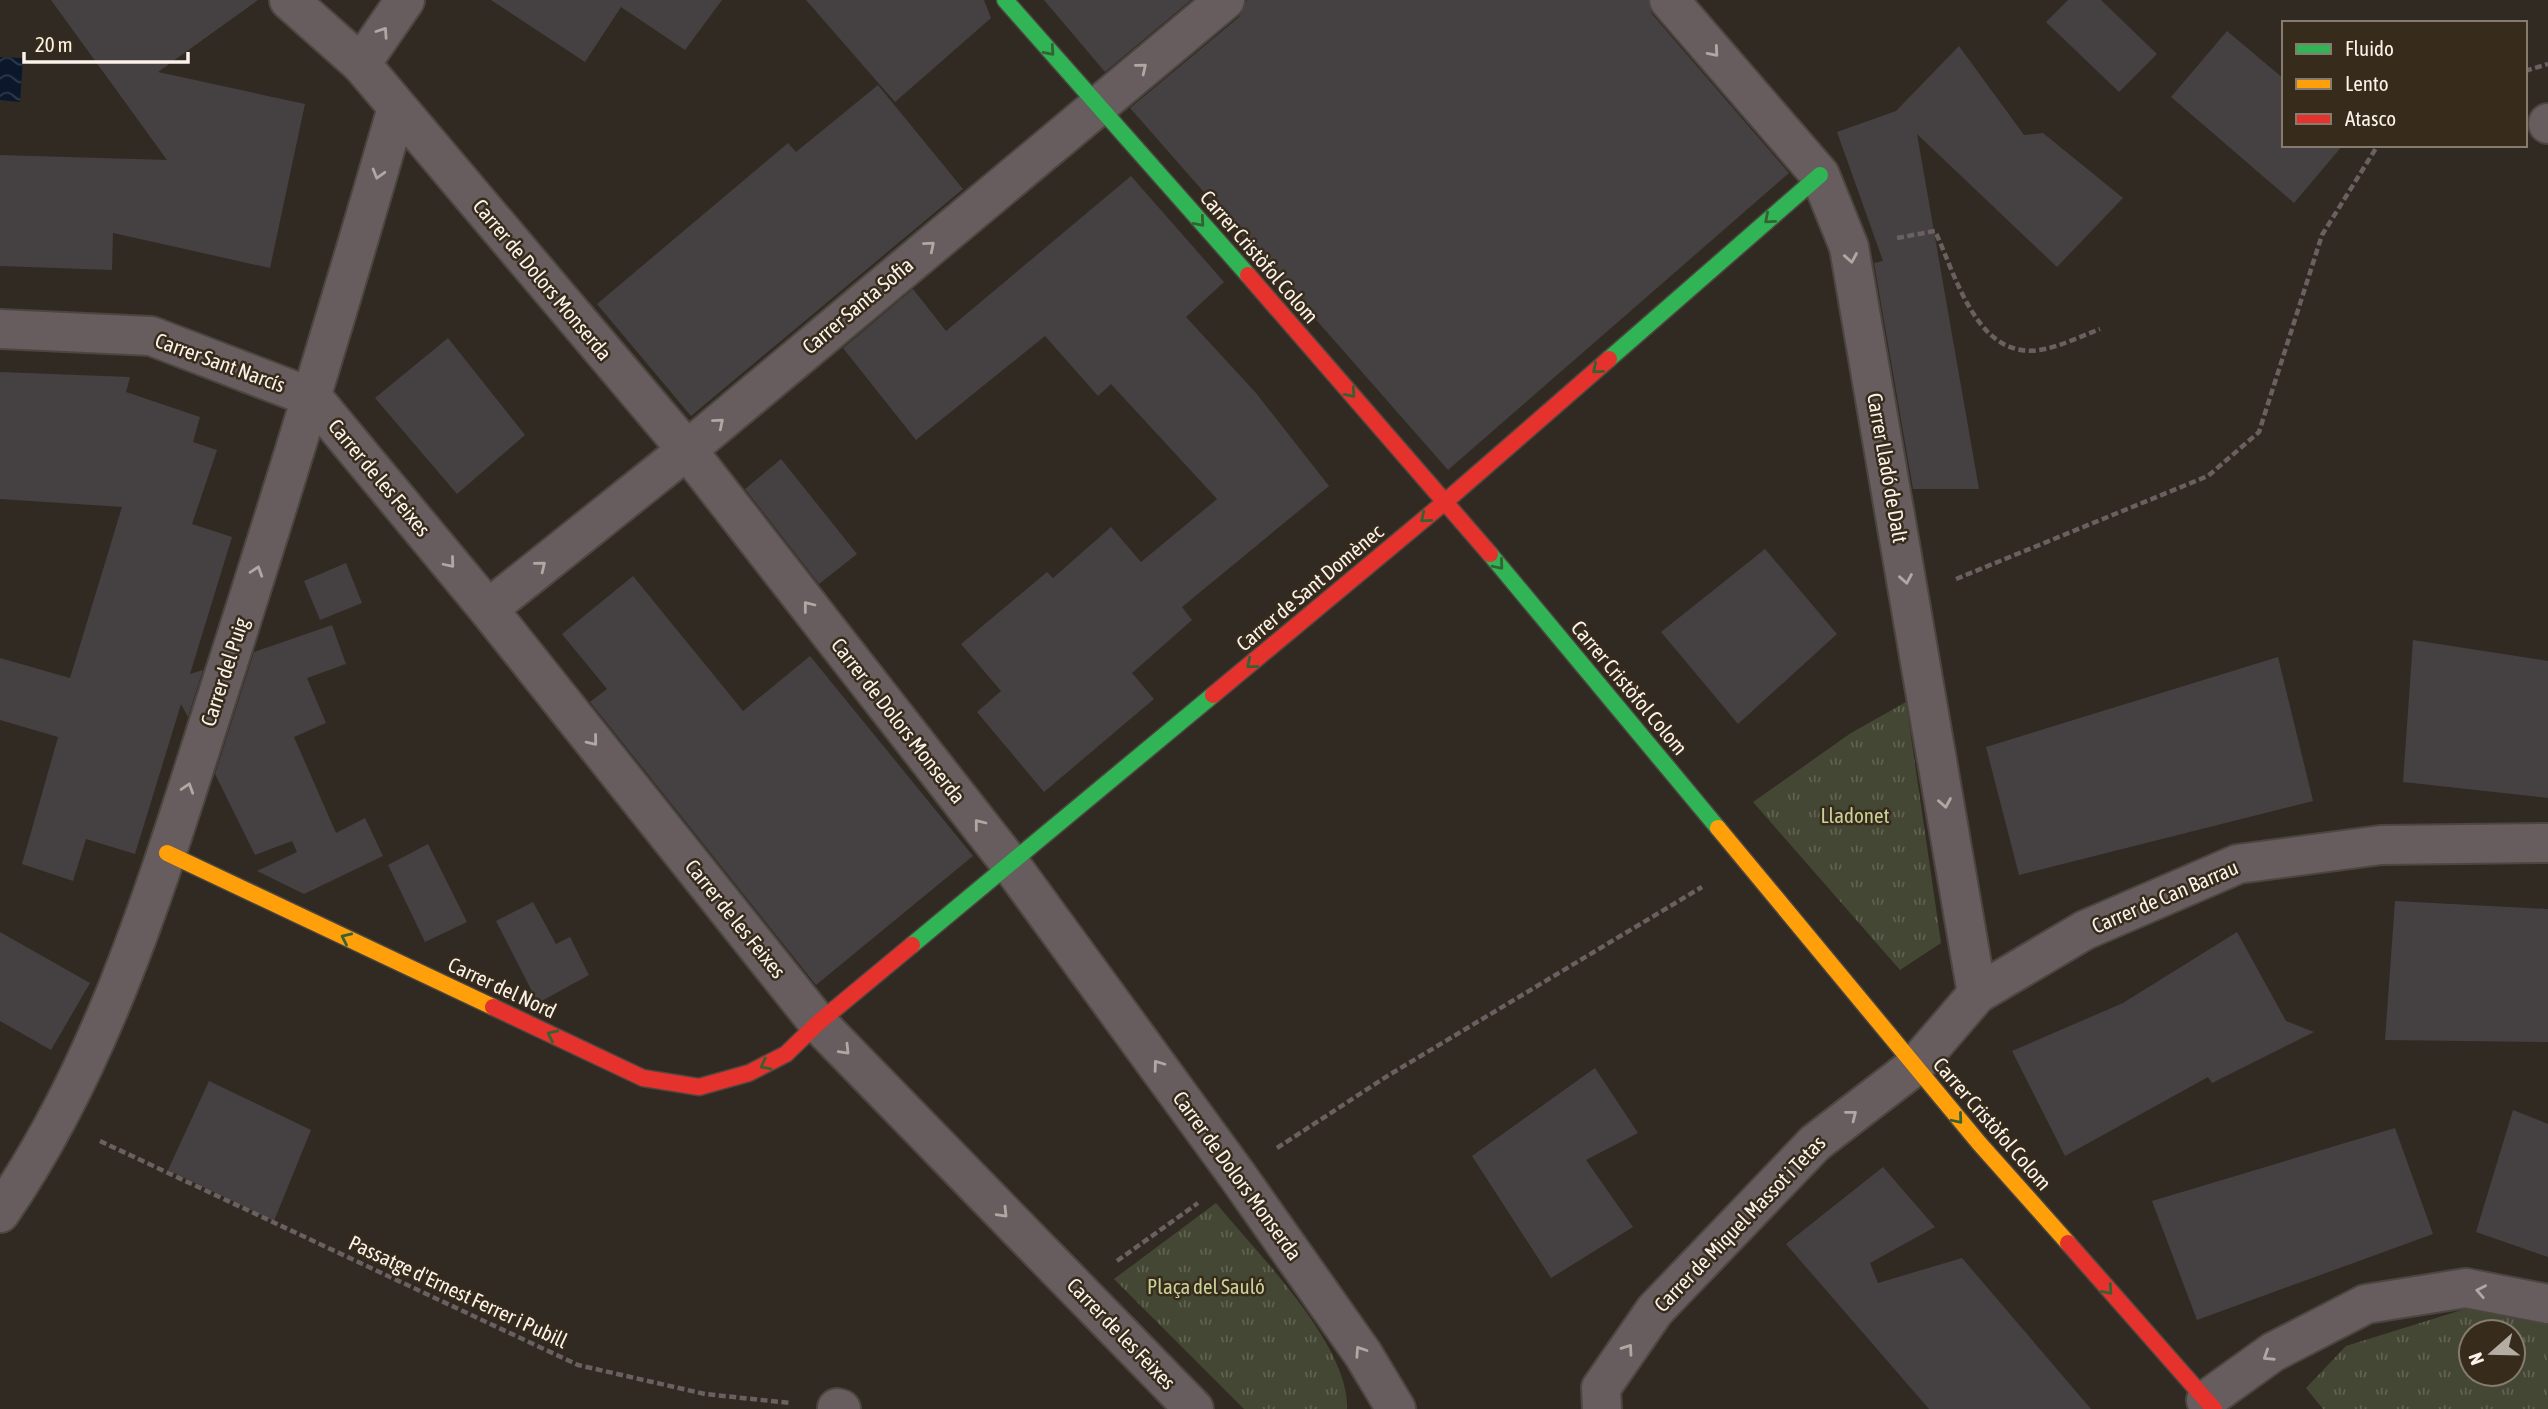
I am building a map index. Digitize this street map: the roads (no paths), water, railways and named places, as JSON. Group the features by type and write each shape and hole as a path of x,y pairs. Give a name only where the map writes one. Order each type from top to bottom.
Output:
{"street":[{"name":"Carrer de Dolors Monserda","path":"289,0 361,64 687,450 1011,865 1237,1175 1363,1354 1396,1409"},
{"path":"361,64 405,0"},
{"name":"Carrer Cristòfol Colom","path":"1005,0 1446,501 1915,1066 2210,1404"},
{"name":"Carrer Santa Sofia","path":"488,609 687,450 1225,0"},
{"name":"Carrer Lladó de Dalt","path":"1669,0 1820,175 1850,247 1977,994"},
{"name":"Carrer del Puig","path":"0,1213 38,1157 118,990 167,853 313,398 397,108"},
{"name":"Carrer de Sant Domènec","path":"818,1023 1446,501 1820,175"},
{"name":"Carrer Sant Narcís","path":"0,329 151,337 313,398"},
{"name":"Carrer de les Feixes","path":"313,398 488,609 818,1023 1194,1409"},
{"name":"Carrer de Can Barrau","path":"1915,1066 1977,994 2085,930 2238,864 2381,845 2548,843"},
{"name":"Carrer del Nord","path":"167,853 643,1078 699,1087 749,1073 786,1054 818,1023"},
{"name":"Carrer de Miquel Massot i Tetas","path":"1602,1409 1601,1388 1655,1310 1815,1143 1915,1066"},
{"path":"2210,1404 2273,1352 2366,1304 2466,1288 2548,1304"}],"water":[{"path":"0,57 23,58 20,102 0,100"}],"park label":[{"name":"Lladonet","path":"1855,816"},
{"name":"Plaça del Sauló","path":"1206,1287"}]}
